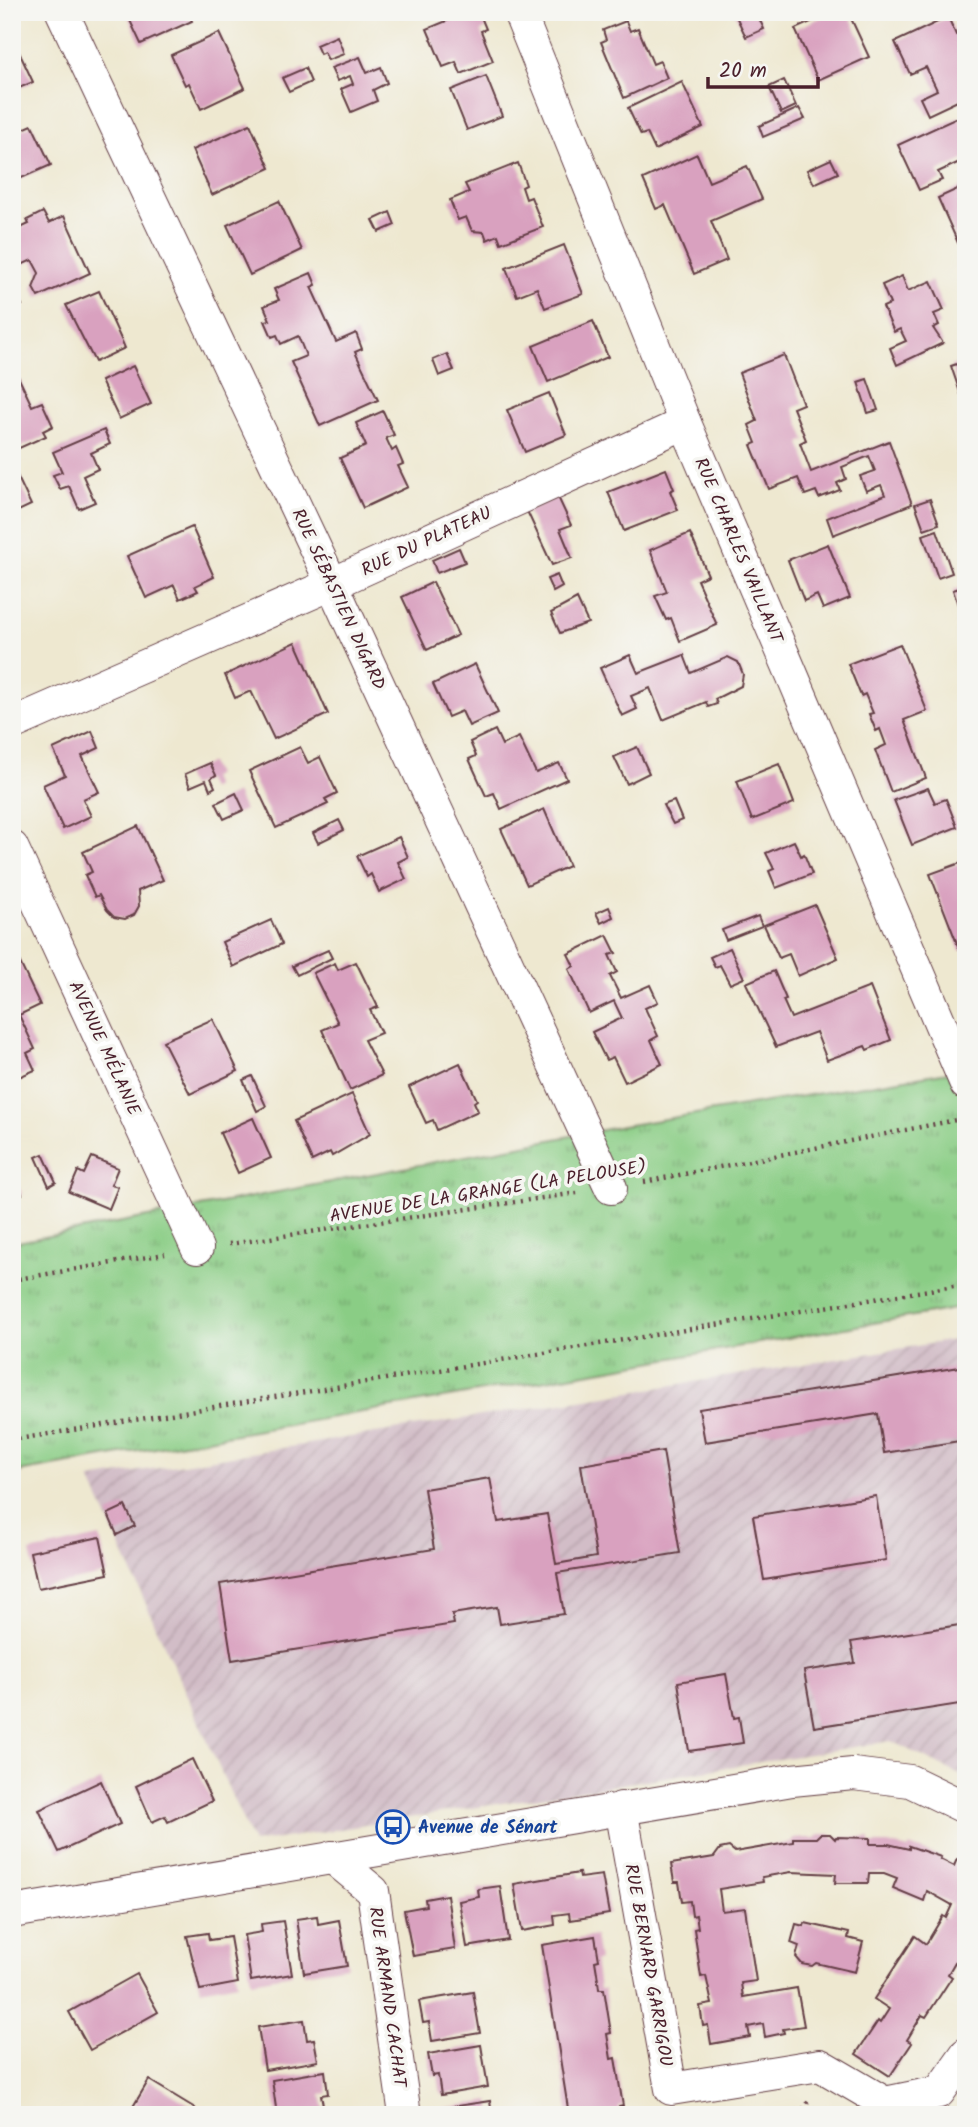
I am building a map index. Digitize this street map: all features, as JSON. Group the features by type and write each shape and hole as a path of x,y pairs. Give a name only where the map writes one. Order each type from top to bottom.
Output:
{"street":[{"name":"RUE SÉBASTIEN DIGARD","path":"62,12 332,584 611,1188"},
{"name":"RUE CHARLES VAILLANT","path":"519,12 685,423 966,1084"},
{"name":"RUE DU PLATEAU","path":"12,724 332,584 685,423"},
{"name":"AVENUE MÉLANIE","path":"12,847 197,1248"},
{"path":"12,1912 792,1780 853,1774 910,1781 966,1808"},
{"name":"RUE BERNARD GARRIGOU","path":"621,1808 671,2089 820,2065 885,2104 939,2092 966,2054"},
{"name":"RUE ARMAND CACHAT","path":"332,1857 373,1891 405,2115"}],"path":[{"name":"AVENUE DE LA GRANGE (LA PELOUSE)","path":"12,1280 197,1248 611,1188 966,1118"},
{"path":"12,1440 966,1284"}],"shaded area":[{"path":"966,1338 966,1778 891,1741 253,1843 90,1479"}],"green space":[{"path":"966,1069 966,1307 12,1473 12,1243 623,1126"}],"building":[{"path":"126,12 188,12 192,21 141,44"},
{"path":"468,12 479,12 486,29 481,31 493,61 461,74 456,62 443,67 427,29"},
{"path":"734,12 756,12 764,29 746,37"},
{"path":"833,12 848,12 869,57 818,80 795,29"},
{"path":"948,17 956,35 966,31 966,97 928,115 920,98 937,90 926,67 910,74 895,42"},
{"path":"626,21 630,31 638,28 653,64 660,61 667,78 624,98 601,42 606,40 603,30"},
{"path":"219,33 245,88 201,109 189,83 185,85 171,55"},
{"path":"337,36 344,54 328,60 324,52 320,54 316,45"},
{"path":"12,37 33,82 12,91"},
{"path":"360,57 367,73 381,67 387,83 373,90 377,101 351,112 341,89 353,84 350,76 337,81 331,68"},
{"path":"305,68 311,82 289,92 282,78"},
{"path":"486,76 502,116 467,130 451,90"},
{"path":"784,80 796,106 781,113 769,87"},
{"path":"682,82 703,127 655,150 647,133 641,135 628,108"},
{"path":"799,108 805,119 763,137 759,126"},
{"path":"959,117 966,132 966,159 938,172 942,180 919,190 898,145"},
{"path":"250,124 270,168 212,195 192,150"},
{"path":"32,125 51,165 17,180 12,171 12,134"},
{"path":"697,154 709,182 747,166 762,199 711,221 727,260 694,274 665,205 656,209 643,179"},
{"path":"831,159 838,173 814,184 807,170"},
{"path":"518,163 526,185 522,187 526,199 531,197 543,227 501,243 498,235 487,240 484,232 472,231 466,217 458,220 450,200 469,192 465,184"},
{"path":"966,185 966,240 958,243 938,198"},
{"path":"279,201 302,250 250,275 227,225"},
{"path":"43,212 49,223 64,216 90,273 38,297 33,288 39,273 32,260 13,269 12,267 12,232 29,224 27,220"},
{"path":"390,212 395,225 379,232 373,220"},
{"path":"564,245 583,294 545,308 537,288 517,296 506,268"},
{"path":"311,273 316,285 311,287 336,342 356,333 362,349 355,352 378,400 320,426 291,362 306,356 298,336 281,344 277,335 272,337 265,321 270,320 264,306 279,300 274,289"},
{"path":"902,276 908,291 931,281 944,310 934,314 939,325 933,328 943,343 897,365 890,348 906,341 900,329 894,332 883,307 890,304 882,285"},
{"path":"99,291 125,348 95,362 66,305"},
{"path":"16,293 22,305 12,309 12,295"},
{"path":"593,321 608,357 548,382 533,346"},
{"path":"447,354 454,370 439,376 433,360"},
{"path":"784,355 803,404 793,408 806,440 800,443 811,472 889,441 912,504 833,535 827,518 885,495 881,485 866,491 860,476 875,471 869,456 842,467 846,479 837,483 840,490 819,498 816,491 805,495 798,478 769,489 751,445 756,443 749,425 757,421 739,373"},
{"path":"966,361 966,400 963,401 951,366"},
{"path":"133,366 151,404 119,419 101,381"},
{"path":"15,370 32,406 42,402 53,426 43,431 46,436 17,449 12,439 12,371"},
{"path":"867,379 878,410 868,413 858,382"},
{"path":"549,393 566,435 525,452 507,410"},
{"path":"383,411 394,435 386,438 392,451 396,448 403,464 398,466 408,487 363,508 340,458 366,446 356,423"},
{"path":"104,430 110,444 91,453 98,469 83,476 95,502 79,509 69,486 60,489 53,475 62,472 53,452"},
{"path":"12,465 31,505 12,514"},
{"path":"666,469 674,489 670,491 678,510 624,531 608,492"},
{"path":"558,497 571,525 560,529 572,558 552,565 527,511"},
{"path":"930,499 939,524 924,529 915,504"},
{"path":"192,527 214,577 195,586 198,591 180,599 174,585 146,598 127,556"},
{"path":"937,530 952,573 938,578 923,535"},
{"path":"690,533 708,575 697,580 717,625 680,641 671,618 666,620 655,596 667,592 650,550"},
{"path":"828,544 850,598 823,609 817,595 804,601 788,560"},
{"path":"459,548 465,562 437,573 432,560"},
{"path":"557,575 562,587 553,592 547,579"},
{"path":"433,582 458,635 427,650 402,597"},
{"path":"966,586 966,602 958,605 953,590"},
{"path":"577,599 588,623 560,633 551,613"},
{"path":"296,642 328,714 274,739 251,691 235,698 225,675"},
{"path":"900,644 927,711 904,720 926,778 891,792 875,750 886,745 880,729 876,731 869,714 873,713 865,694 861,696 848,664"},
{"path":"630,655 638,673 684,655 691,673 728,657 738,662 743,674 741,686 715,699 717,704 708,707 706,702 663,720 650,688 631,696 637,709 622,716 600,668"},
{"path":"475,664 498,713 469,726 462,711 448,717 433,684"},
{"path":"495,730 502,745 519,737 536,773 559,763 567,779 501,809 494,793 486,796 469,759 476,756 470,742"},
{"path":"92,731 99,748 82,756 99,792 83,799 91,816 63,829 43,785 65,775 53,749"},
{"path":"300,747 308,763 320,757 337,793 325,799 328,804 276,828 249,771"},
{"path":"637,747 649,773 627,784 614,757"},
{"path":"210,763 216,775 211,778 215,787 210,790 206,780 190,787 185,774"},
{"path":"779,764 794,803 752,820 737,781"},
{"path":"928,788 935,803 946,799 957,827 912,845 894,800"},
{"path":"236,793 244,810 224,819 216,803"},
{"path":"674,801 682,820 673,824 663,805"},
{"path":"544,809 569,866 527,885 501,829"},
{"path":"339,820 344,830 318,843 313,833"},
{"path":"138,826 163,880 138,891 139,906 134,915 125,919 114,917 99,895 95,897 85,875 92,872 83,852"},
{"path":"399,837 408,857 398,862 406,879 379,892 371,874 367,877 357,856"},
{"path":"794,841 801,856 804,854 812,874 776,888 769,871 774,869 766,853"},
{"path":"966,861 966,948 960,951 930,874"},
{"path":"815,905 838,958 798,976 789,954 779,958 764,925"},
{"path":"609,907 613,917 601,923 596,913"},
{"path":"758,916 762,926 726,940 722,930"},
{"path":"271,920 282,944 233,967 222,942"},
{"path":"607,935 616,953 609,955 617,972 610,976 621,998 650,985 658,1002 645,1008 658,1036 651,1040 662,1064 625,1082 613,1057 606,1060 592,1032 622,1018 614,1001 589,1013 569,969 574,966 568,954"},
{"path":"12,946 40,1005 19,1015 35,1049 27,1053 35,1070 12,1080"},
{"path":"730,948 744,978 730,984 720,965 715,967 710,957"},
{"path":"328,950 332,958 297,975 292,966"},
{"path":"356,962 378,1007 370,1010 381,1033 364,1040 382,1075 350,1090 322,1030 338,1023 313,973 335,963 338,970"},
{"path":"774,971 791,1018 870,987 891,1040 867,1050 865,1046 827,1060 816,1032 776,1047 746,983"},
{"path":"213,1019 238,1071 190,1094 163,1041"},
{"path":"460,1063 477,1100 474,1102 478,1111 437,1130 433,1120 426,1123 409,1087"},
{"path":"252,1076 266,1106 257,1111 243,1080"},
{"path":"352,1094 370,1134 332,1156 330,1152 312,1161 294,1121"},
{"path":"253,1118 271,1158 238,1173 220,1133"},
{"path":"43,1154 56,1182 49,1186 36,1157"},
{"path":"92,1157 118,1168 111,1185 118,1187 109,1209 69,1192 78,1171 84,1174"},
{"path":"12,1172 22,1194 12,1199"},
{"path":"966,1366 966,1440 884,1453 878,1414 705,1442 699,1409"},
{"path":"663,1451 680,1553 557,1573 564,1614 500,1624 497,1607 452,1614 454,1624 232,1660 220,1584 434,1549 424,1489 490,1478 498,1522 547,1514 556,1564 596,1557 581,1465"},
{"path":"876,1496 886,1560 764,1580 753,1516"},
{"path":"125,1506 135,1526 117,1535 108,1514"},
{"path":"100,1537 108,1574 38,1588 30,1552"},
{"path":"966,1624 966,1703 814,1727 804,1671 855,1663 851,1642"},
{"path":"726,1674 734,1718 739,1717 743,1743 689,1751 678,1682"},
{"path":"192,1759 212,1801 168,1822 165,1816 152,1822 136,1786"},
{"path":"101,1781 120,1824 59,1852 39,1810"},
{"path":"820,1834 830,1834 835,1839 870,1838 870,1844 888,1844 909,1849 909,1846 941,1857 940,1859 954,1866 957,1859 966,1863 966,1965 964,1968 955,1962 948,1974 952,1977 926,2017 922,2015 907,2040 912,2043 890,2076 856,2054 889,2009 874,1999 915,1936 926,1944 943,1916 946,1918 952,1905 927,1891 924,1901 893,1888 897,1878 884,1873 869,1873 868,1883 835,1883 836,1874 791,1872 762,1877 763,1882 719,1889 722,1911 745,1908 756,1981 741,1983 743,1997 797,1988 804,2026 783,2029 784,2033 765,2037 763,2024 748,2027 750,2037 711,2044 708,2025 703,2026 700,2006 712,2004 706,1976 701,1977 694,1929 698,1928 696,1915 692,1916 690,1901 682,1902 679,1882 674,1882 671,1864 714,1857 720,1849 729,1847 735,1852 793,1842 793,1838 816,1838"},
{"path":"579,1873 580,1878 602,1875 609,1914 570,1920 569,1913 554,1915 555,1925 522,1931 514,1884"},
{"path":"500,1886 508,1940 467,1947 459,1901 479,1897 478,1889"},
{"path":"447,1895 455,1949 413,1956 404,1910 426,1906 425,1899"},
{"path":"317,1916 318,1924 339,1920 347,1966 304,1973 296,1919"},
{"path":"283,1921 292,1974 251,1981 244,1935 262,1932 261,1924"},
{"path":"805,1923 849,1933 848,1938 863,1942 855,1972 816,1963 812,1966 802,1964 796,1957 799,1946 791,1943 796,1924 804,1926"},
{"path":"208,1933 209,1940 230,1937 238,1983 200,1990 187,1936"},
{"path":"595,1936 599,1960 595,1961 599,1989 604,1989 611,2033 607,2034 611,2059 615,2058 623,2106 619,2107 620,2115 569,2115 542,1945"},
{"path":"137,1974 158,2012 90,2050 69,2012"},
{"path":"473,1992 480,2033 432,2041 429,2022 423,2023 419,2001"},
{"path":"304,2020 307,2040 314,2039 318,2061 265,2070 258,2027"},
{"path":"481,2045 488,2087 441,2095 438,2075 432,2076 428,2054"},
{"path":"325,2071 328,2094 321,2095 325,2115 277,2115 272,2080"},
{"path":"149,2080 195,2108 191,2115 128,2115"},
{"path":"490,2101 492,2115 438,2115 437,2109"}],"place":[{"name":"Avenue de Sénart","path":"393,1827"}]}
